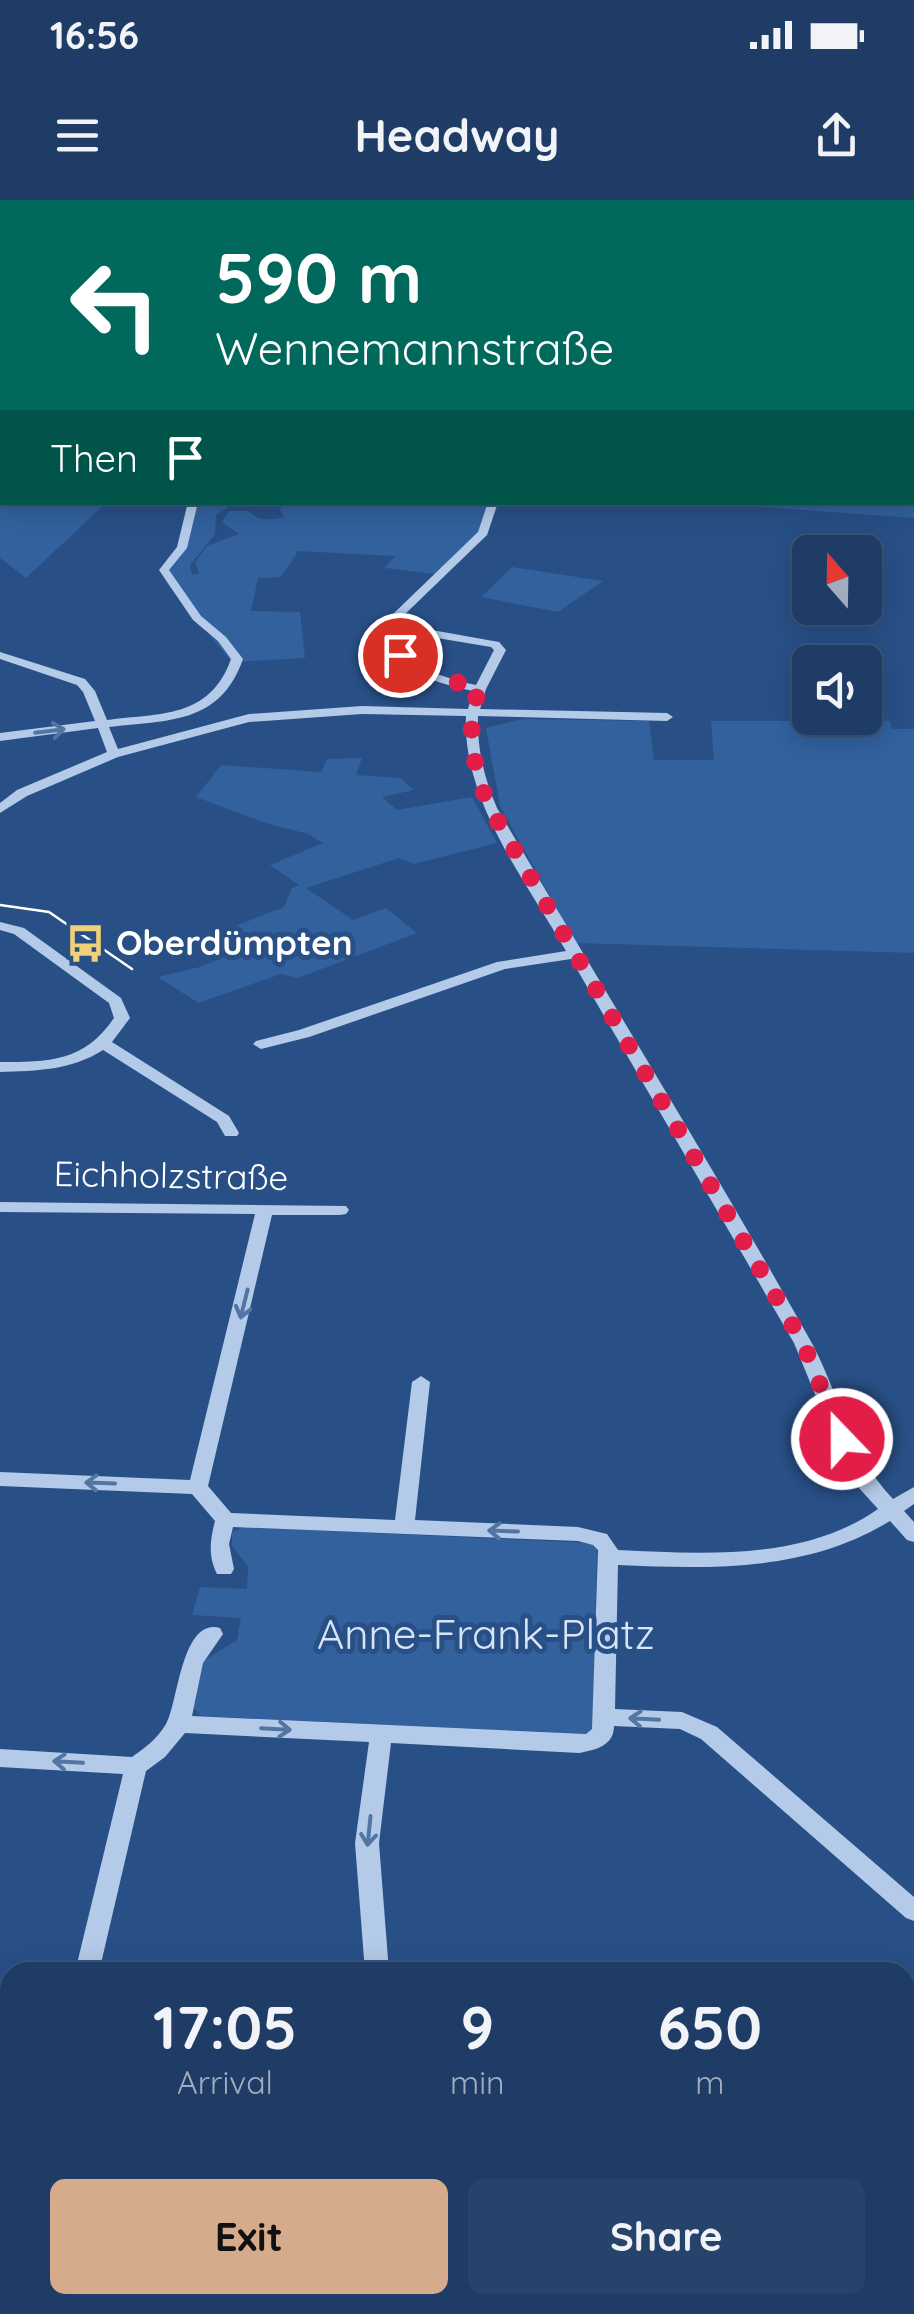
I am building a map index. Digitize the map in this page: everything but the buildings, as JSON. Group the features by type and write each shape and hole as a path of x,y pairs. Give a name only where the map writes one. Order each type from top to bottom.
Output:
{"street":[{"path":"0,737 190,714 233,672 237,659 222,639 196,618 164,570 182,548 192,505"},
{"path":"480,689 428,674 400,655 387,637 396,617 483,533 492,505"},
{"path":"392,627 495,644 500,650 470,714 485,798 572,954 803,1343 852,1460 914,1534"},
{"path":"0,655 81,682 89,691 114,754"},
{"path":"0,809 22,793 114,754 227,722 268,716 362,710 667,716"},
{"path":"0,926 19,932 116,1001 122,1018 105,1044 72,1060 0,1068"},
{"path":"260,1044 304,1034 502,965 572,954"},
{"path":"105,1044 223,1119 232,1132"},
{"name":"Eichholzstraße","path":"0,1207 340,1210"},
{"path":"198,1487 265,1209"},
{"path":"404,1527 420,1382"},
{"path":"0,1479 198,1487 225,1520 578,1534 600,1539 608,1548 606,1717 603,1732 592,1742 179,1724"},
{"path":"608,1558 756,1560 836,1542 892,1512 914,1494"},
{"path":"224,1569 219,1544 225,1520"},
{"path":"0,1758 136,1766 157,1751 179,1724 193,1661 212,1634"},
{"path":"606,1717 682,1721 709,1734 914,1910"},
{"path":"376,1962 367,1843 381,1734"},
{"path":"89,1962 136,1766"}],"green space":[{"path":"0,505 104,505 26,578 0,558"},
{"path":"232,505 216,515 215,534 190,565 192,575 199,573 195,562 207,546 239,534 222,522 229,511 248,511 270,519 285,517 280,510 284,505 497,508 487,536 443,575 385,568 395,556 298,551 281,577 258,578 251,611 300,612 305,658 232,662 165,581 171,579 169,571 192,506"},
{"path":"735,505 914,505 914,518"},
{"path":"512,567 603,581 558,612 481,597"},
{"path":"522,719 649,721 654,760 714,760 711,721 792,721 792,735 882,735 882,721 890,721 892,729 914,729 914,953 576,943 500,806 486,728"},
{"path":"362,758 356,775 400,778 414,790 382,797 397,810 472,797 497,843 414,864 399,858 306,888 353,920 386,908 417,933 298,978 281,974 198,1003 158,977 200,967 239,951 212,935 284,907 292,888 299,885 270,865 323,843 308,834 196,797 221,765 321,772 327,759"},
{"name":"Anne-Frank-Platz","path":"245,1527 591,1543 597,1549 593,1727 587,1734 202,1716 194,1708 203,1661 237,1640 241,1618 192,1615 200,1587 247,1589 248,1566 232,1546 232,1532"}],"tram line":[{"path":"0,905 49,912 132,969"}],"place":[{"name":"Oberdümpten","path":"86,943"}],"route":[{"path":"400,655 428,674 480,689 470,714 485,798 572,954 803,1343 842,1439"}]}
